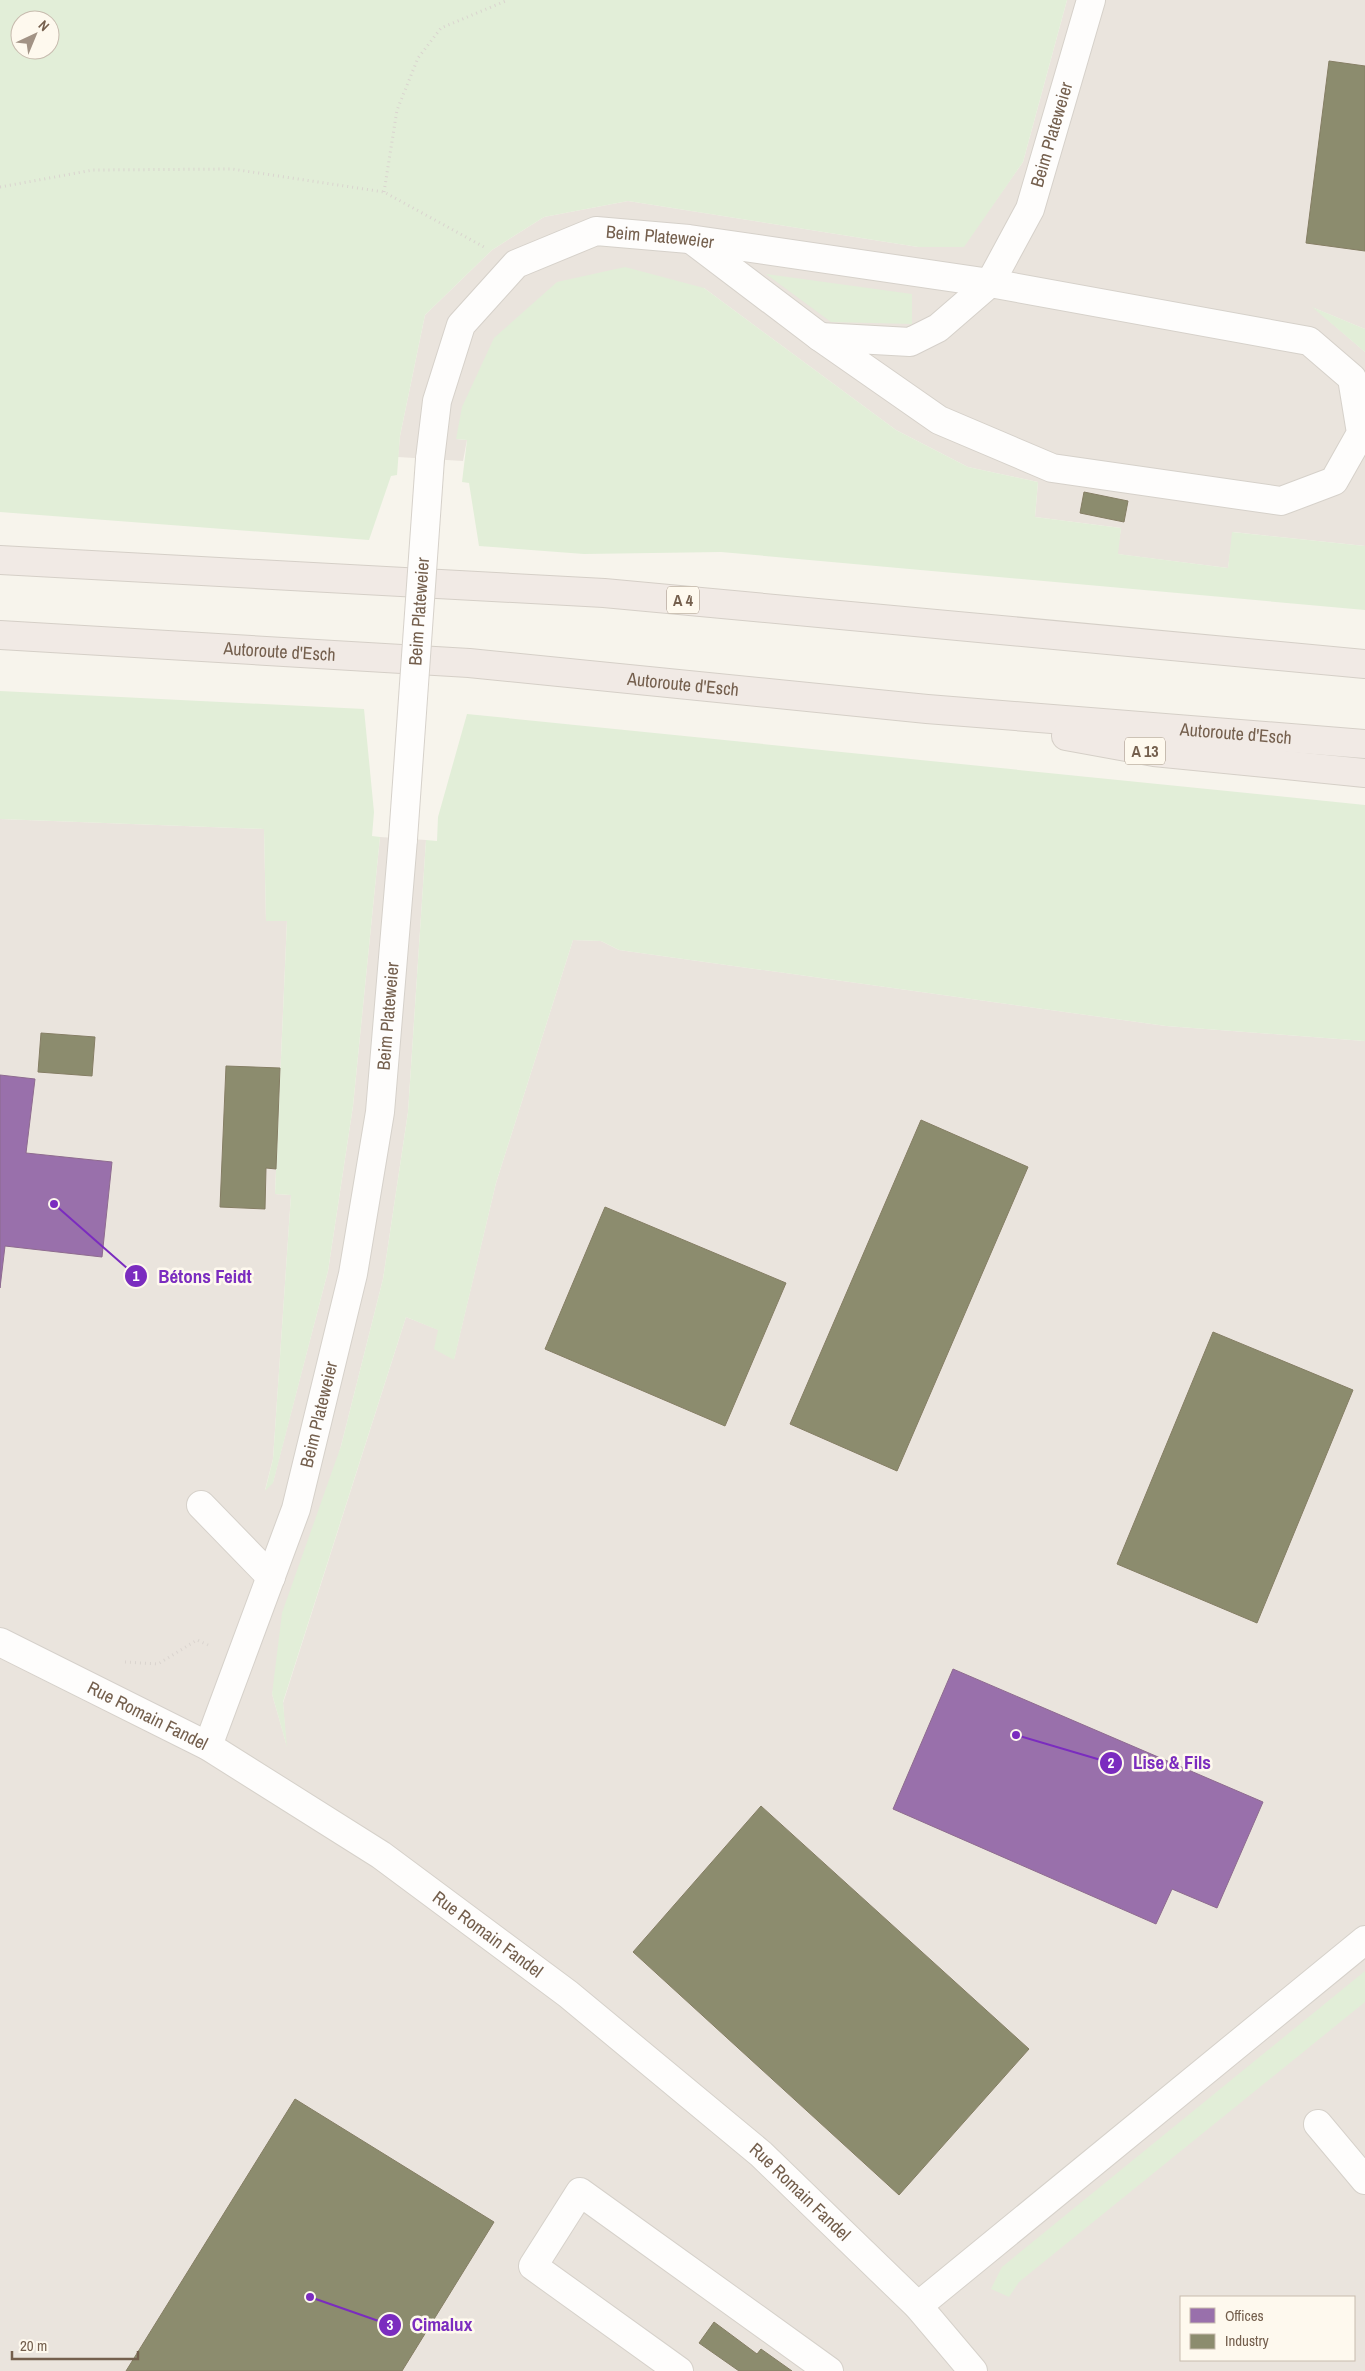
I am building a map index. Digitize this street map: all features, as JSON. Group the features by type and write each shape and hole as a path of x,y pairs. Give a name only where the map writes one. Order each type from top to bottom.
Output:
{"highway":[{"name":"A 4","path":"0,560 604,593 1365,664"},
{"name":"Autoroute d'Esch","path":"2,636 469,664 927,709 1365,744"},
{"name":"A 13","path":"927,709 1154,752 1365,774"}],"street":[{"name":"Beim Plateweier","path":"208,1746 296,1509 353,1274 380,1112 403,839 430,459 437,401 461,325 516,264 596,231 689,239 990,283 1030,209 1091,0"},
{"path":"689,239 820,337 939,420 1052,468 1281,501 1334,481 1361,433 1352,378 1309,341 990,283 938,328 910,342 820,337"},
{"path":"201,1505 271,1576"},
{"name":"Rue Romain Fandel","path":"0,1642 208,1746 381,1855 568,1994 761,2154 918,2306 973,2371"},
{"path":"918,2306 1365,1940"},
{"path":"1318,2124 1365,2180"},
{"path":"679,2371 533,2266 580,2192 829,2371"}],"path":[{"path":"384,192 397,110 418,58 441,28 508,0"},
{"path":"0,187 92,170 232,169 384,192 516,264"},
{"path":"119,1662 158,1664 197,1640 241,1658"}],"shaded area":[{"path":"1067,0 1365,0 1365,329 1314,308 1365,352 1365,546 1233,532 1228,568 1117,554 1121,528 1035,517 1038,482 968,467 896,430 704,288 456,439 467,440 463,461 398,457 400,436 425,315 492,250 544,217 628,201 918,247 963,247 1023,162"},
{"path":"0,819 264,829 266,921 287,920 275,1194 291,1195 273,1459 265,1490 273,1482 328,1271 353,1106 380,837 426,840 408,1112 383,1279 341,1446 272,1694 286,1743 283,1703 406,1317 439,1330 454,1359 496,1183 573,940 601,941 619,950 1166,1026 1365,1041 1365,2371 0,2371"}],"green space":[{"path":"0,0 1067,0 1023,162 964,247 918,247 628,201 544,217 492,250 425,315 400,436 397,475 391,476 369,540 0,512"},
{"path":"625,267 704,288 896,430 968,467 1038,482 1035,517 1121,528 1118,554 1228,568 1232,532 1365,546 1365,610 721,552 584,554 479,546 469,483 462,482 467,440 456,439 462,407 494,338 557,282"},
{"path":"766,274 912,294 912,324 831,322"},
{"path":"1312,307 1365,329 1365,352"},
{"path":"0,691 364,709 374,812 372,836 380,837 353,1106 328,1271 273,1483 265,1491 273,1459 291,1195 275,1194 287,921 266,921 264,829 0,819"},
{"path":"467,714 1365,805 1365,1041 1166,1026 619,950 601,941 573,940 496,1183 454,1360 434,1349 438,1330 406,1317 283,1702 287,1747 272,1694 282,1613 341,1446 383,1279 408,1112 426,840 437,841 438,817"},
{"path":"1365,1971 1365,2002 1019,2282 1009,2297 991,2289 1002,2267"}],"building: Offices":[{"path":"0,1075 35,1079 26,1153 112,1162 102,1257 5,1246 0,1288"},
{"path":"953,1669 1263,1802 1217,1908 1172,1889 1156,1924 893,1809"}],"building: Industry":[{"path":"1329,61 1365,66 1365,251 1306,243"},
{"path":"1084,492 1128,501 1124,522 1080,513"},
{"path":"41,1033 95,1037 92,1076 38,1072"},
{"path":"226,1066 280,1068 276,1169 266,1168 265,1209 220,1207"},
{"path":"921,1120 1028,1167 897,1471 790,1424"},
{"path":"605,1207 786,1283 725,1426 545,1349"},
{"path":"1213,1332 1353,1390 1257,1623 1117,1564"},
{"path":"761,1806 1029,2049 899,2195 633,1952"},
{"path":"295,2099 494,2222 402,2371 126,2371"},
{"path":"714,2322 757,2354 761,2349 792,2371 739,2371 699,2343"}],"place":[{"name":"Bétons Feidt","path":"54,1204"},
{"name":"Lise & Fils","path":"1016,1735"},
{"name":"Cimalux","path":"310,2297"}]}
